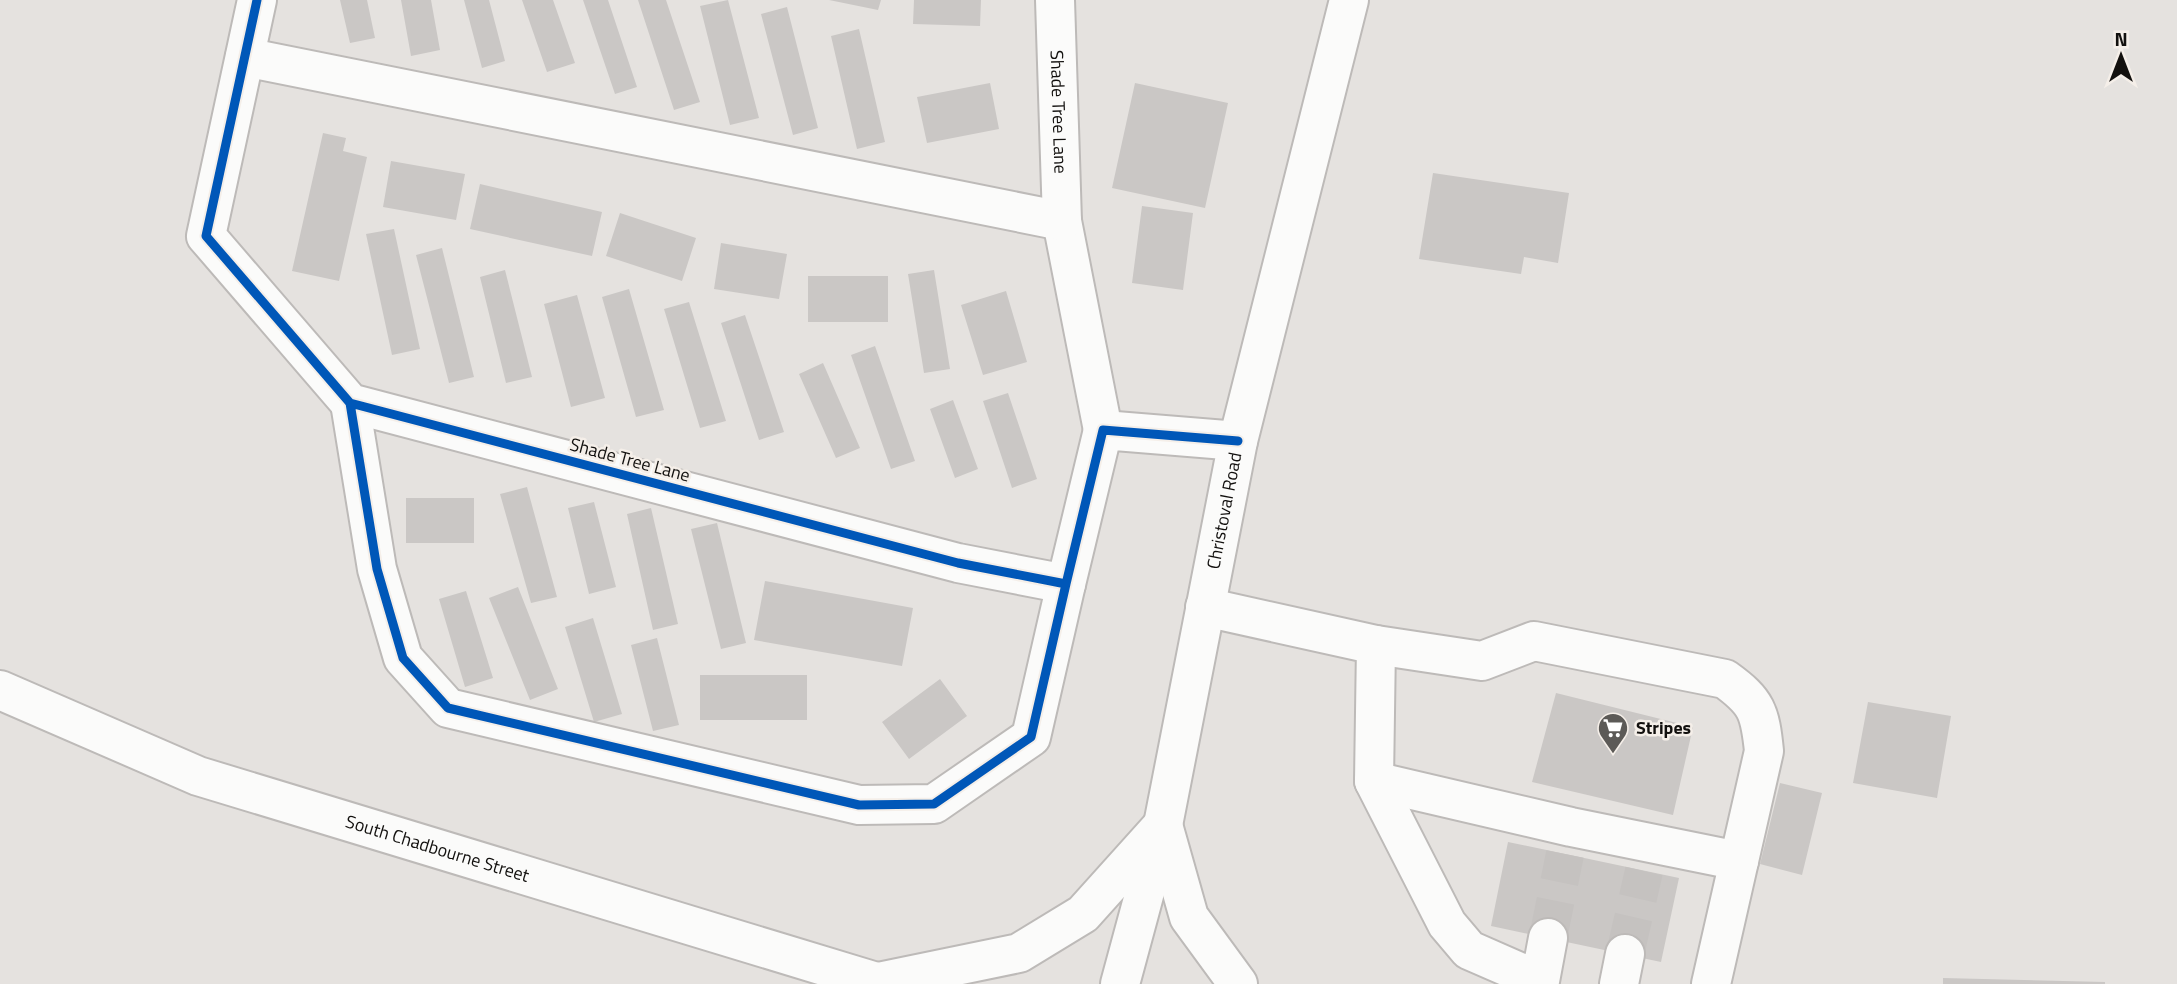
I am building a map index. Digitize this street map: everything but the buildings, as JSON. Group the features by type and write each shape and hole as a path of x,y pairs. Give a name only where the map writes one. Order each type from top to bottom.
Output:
{"street":[{"path":"257,0 206,236 350,403 377,569 403,658 448,708 859,805 934,804 1031,737 1066,584"},
{"name":"Shade Tree Lane","path":"350,403 958,563 1066,584 1103,430 1062,222 1055,0"},
{"name":"Christoval Road","path":"1120,984 1163,825 1238,441 1349,0"},
{"path":"245,57 1062,222"},
{"path":"1103,430 1238,441"},
{"path":"1205,607 1376,645 1482,661 1534,641 1725,679 1750,697 1761,720 1764,751 1711,984"},
{"path":"1376,645 1374,781 1447,925 1469,950 1545,983 1548,938"},
{"name":"South Chadbourne Street","path":"0,690 198,776 880,983"},
{"path":"1374,781 1568,841 1647,857 1739,861"},
{"path":"880,983 1019,953 1083,914 1163,825"},
{"path":"1163,825 1189,917 1238,984"}],"tunnel":[{"path":"1548,938 1565,854"},
{"path":"1625,954 1644,871"}],"cycle path":[{"path":"257,0 206,236 350,403 958,563 1066,584 1103,430 1238,441"},
{"path":"350,403 377,569 403,658 448,708 859,805 934,804 1031,737 1066,584"}],"place":[{"name":"Stripes","path":"1613,755"}]}
